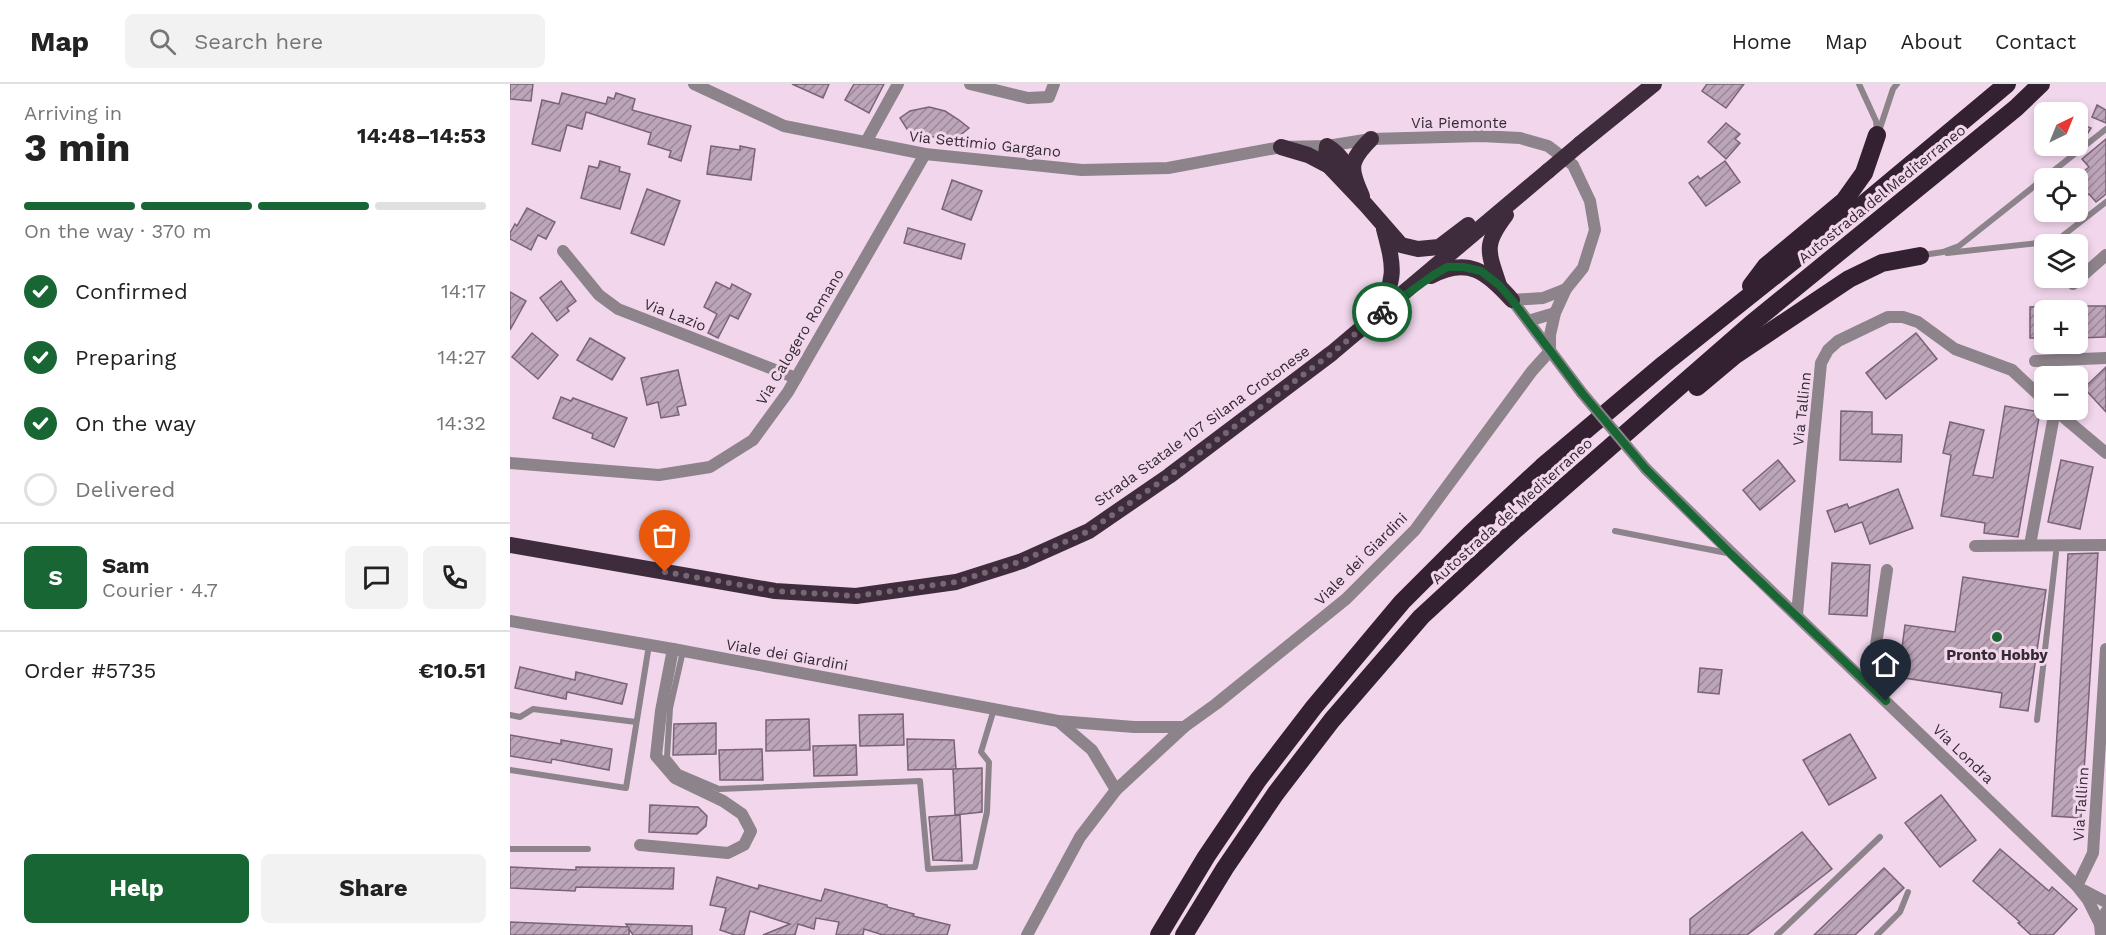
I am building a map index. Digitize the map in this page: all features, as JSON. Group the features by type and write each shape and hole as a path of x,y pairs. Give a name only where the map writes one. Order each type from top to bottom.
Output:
{"highway":[{"name":"Strada Statale 107 Silana Crotonese","path":"510,545 776,591 856,596 956,582 1022,561 1089,531 1169,476 1332,353 1529,186 1654,84"},
{"name":"Autostrada del Mediterraneo","path":"1159,935 1206,857 1258,780 1314,707 1401,603 1542,467 2007,84"},
{"name":"Autostrada del Mediterraneo","path":"1184,935 1225,868 1276,793 1332,720 1420,617 1515,530 1751,324 2016,108 2042,84"},
{"path":"1735,307 1766,266 1844,201 1864,172 1877,135"},
{"path":"1354,180 1352,163 1371,139"},
{"path":"1329,166 1326,156 1327,146 1343,159 1366,205"},
{"path":"1281,147 1308,155 1329,166 1401,246 1418,249 1439,247 1513,192 1529,186"},
{"path":"1499,285 1489,252 1492,232 1548,171"},
{"path":"1332,353 1376,309 1389,289 1394,270 1383,226"},
{"path":"1515,530 1551,512 1734,356 1849,279 1882,263 1920,256"},
{"path":"1387,308 1447,267 1463,267 1481,271 1499,285 1512,300"}],"street":[{"name":"Via Settimio Gargano","path":"694,84 784,126 925,154 1082,170 1168,168 1281,147"},
{"path":"866,142 898,84"},
{"path":"970,84 1028,98 1048,97 1054,84"},
{"name":"Via Piemonte","path":"1281,147 1327,146 1371,139 1481,136 1520,138 1548,146 1573,165 1583,183 1590,201 1594,230 1583,268 1566,290 1555,313 1550,335 1550,351"},
{"name":"Via Calogero Romano","path":"510,463 659,475 710,467 753,440 788,392 925,154"},
{"name":"Via Lazio","path":"563,251 599,295 618,309 796,378"},
{"path":"2088,271 2106,255"},
{"path":"1512,300 1543,298 1566,290"},
{"path":"1528,321 1543,298"},
{"name":"Via Londra","path":"1512,300 1582,393 1646,469 1731,554 1797,614 2077,886 2088,900 2101,928"},
{"path":"1528,321 1555,313"},
{"name":"Via Tallinn","path":"1797,614 1821,363 1828,350 1838,341 1888,317 1903,317 1918,322 1955,349 2012,370 2034,391"},
{"name":"Viale dei Giardini","path":"1027,935 1080,837 1116,790 1184,727 1346,599 1415,530 1532,371 1550,351"},
{"path":"2035,361 2106,358"},
{"path":"2030,545 2053,420"},
{"path":"2067,420 2106,453"},
{"path":"1975,546 2106,545"},
{"path":"1870,686 1887,570"},
{"name":"Viale dei Giardini","path":"510,621 1058,721 1134,727 1184,727"},
{"name":"Via Tallinn","path":"2077,886 2093,854 2106,649"},
{"path":"640,845 728,853 744,845 751,831 742,814 723,801 675,778 656,756 661,711 678,650"},
{"name":"Viale dei Giardini","path":"1058,721 1092,750 1116,790"},
{"name":"Via Londra","path":"2077,886 2091,896 2106,902"}],"lane":[{"path":"1859,84 1876,121 1877,135"},
{"path":"1877,135 1893,89 1898,84"},
{"path":"1920,256 1943,252 1959,246 2106,129"},
{"path":"1920,256 2056,242 2106,202"},
{"path":"1615,531 1731,554"},
{"path":"2037,720 2056,553"},
{"path":"510,770 626,788 649,645"},
{"path":"678,650 670,708 667,757 679,772 719,789 920,781 928,870 975,867 987,812 989,762 981,752 994,709"},
{"path":"510,716 520,717 533,709 636,722"},
{"path":"1777,935 1881,837"},
{"path":"531,839 532,849"},
{"path":"510,849 588,849"},
{"path":"1877,935 1900,912 1908,892"}],"building":[{"path":"510,84 533,84 531,101 510,99"},
{"path":"792,84 829,84 823,98"},
{"path":"854,84 884,84 869,113 845,100"},
{"path":"1707,84 1744,84 1726,108 1702,91"},
{"path":"562,93 606,104 608,97 614,99 616,93 635,99 632,110 691,126 681,161 669,157 671,151 648,144 651,133 586,112 582,129 567,125 560,151 532,144 542,100 559,104"},
{"path":"2097,105 2106,110 2106,123 2092,117"},
{"path":"929,107 945,111 969,128 948,145 935,137 926,136 914,140 900,118 910,111"},
{"path":"1726,123 1740,134 1735,139 1740,143 1726,159 1708,142"},
{"path":"2106,139 2106,194 2096,202 2088,195 2089,167 2082,159"},
{"path":"711,146 740,150 740,146 755,149 751,180 707,174"},
{"path":"600,161 620,167 619,171 630,174 620,209 581,198 589,166 598,168"},
{"path":"1725,161 1740,182 1706,206 1689,183 1698,176 1700,179"},
{"path":"952,180 982,191 971,220 942,209"},
{"path":"647,189 680,201 664,245 631,233"},
{"path":"527,208 555,222 546,239 538,235 531,250 510,239 510,233 515,224 517,226"},
{"path":"908,228 965,244 961,259 904,243"},
{"path":"561,281 576,301 567,308 569,311 557,321 540,298"},
{"path":"716,282 730,289 732,284 751,294 738,319 730,315 718,338 708,333 717,314 704,307"},
{"path":"510,292 526,301 510,330"},
{"path":"2088,306 2106,306 2106,337 2088,338"},
{"path":"2030,307 2034,307 2034,338 2030,338"},
{"path":"532,333 558,355 538,379 512,357"},
{"path":"1916,333 1937,359 1886,399 1866,373"},
{"path":"590,338 625,358 612,380 577,360"},
{"path":"2106,367 2106,412 2088,392 2088,384"},
{"path":"678,370 686,405 677,407 679,415 661,418 658,402 647,405 641,378"},
{"path":"561,397 571,401 573,398 627,418 614,447 592,438 593,434 553,418"},
{"path":"2005,406 2034,411 2034,420 2039,420 2018,537 1984,533 1985,523 1941,516 1951,455 1943,453 1950,422 1984,430 1973,475 1993,478"},
{"path":"1841,411 1872,412 1872,434 1902,435 1901,462 1840,460"},
{"path":"1778,460 1795,481 1760,510 1743,490"},
{"path":"2061,460 2093,467 2080,529 2048,522"},
{"path":"1898,489 1913,528 1870,544 1862,522 1835,532 1827,511 1847,504 1849,508"},
{"path":"2098,553 2081,818 2052,816 2068,554"},
{"path":"1832,563 1870,565 1867,616 1829,614"},
{"name":"Pronto Hobby","path":"1963,577 2046,590 2028,711 2000,707 2002,693 1898,677 1905,625 1955,632"},
{"path":"520,667 575,680 576,672 627,684 622,704 567,692 566,699 515,688"},
{"path":"1700,668 1722,670 1719,694 1698,692"},
{"path":"903,714 904,745 860,746 859,715"},
{"path":"809,719 810,750 766,751 766,720"},
{"path":"716,723 716,754 673,755 674,724"},
{"path":"1850,734 1876,778 1829,805 1803,760"},
{"path":"510,735 561,744 561,740 612,749 609,770 552,759 551,763 510,756"},
{"path":"907,739 954,740 956,769 982,768 982,812 955,815 953,769 908,770"},
{"path":"856,745 857,775 814,776 813,746"},
{"path":"762,749 763,780 720,780 719,750"},
{"path":"1941,795 1976,840 1940,867 1905,823"},
{"path":"650,805 698,807 707,816 706,826 697,834 649,832"},
{"path":"960,815 962,861 933,860 929,817"},
{"path":"1802,832 1832,869 1747,935 1690,935 1690,919"},
{"path":"2000,849 2049,891 2052,887 2077,909 2053,935 2031,935 2018,923 2020,922 1973,881"},
{"path":"510,867 576,870 576,867 674,868 673,889 576,887 575,891 510,888"},
{"path":"1884,868 1904,888 1855,935 1814,935"},
{"path":"717,877 758,889 759,885 821,901 825,889 950,925 947,935 883,935 864,929 863,935 836,935 839,922 816,918 814,929 798,924 795,935 763,935 790,924 750,911 744,935 735,935 720,930 726,908 710,905"},
{"path":"510,922 628,927 626,924 692,926 692,935 633,935 629,929 629,935 510,935"}],"way so far":[{"path":"665,572 776,591 856,596 956,582 1022,561 1089,531 1169,476 1332,353 1382,312"}],"place":[{"name":"Pronto Hobby","path":"1997,637"}],"route":[{"path":"1382,312 1447,267 1463,267 1481,271 1499,285 1512,300 1582,393 1646,469 1731,554 1797,614 1886,701"}]}
